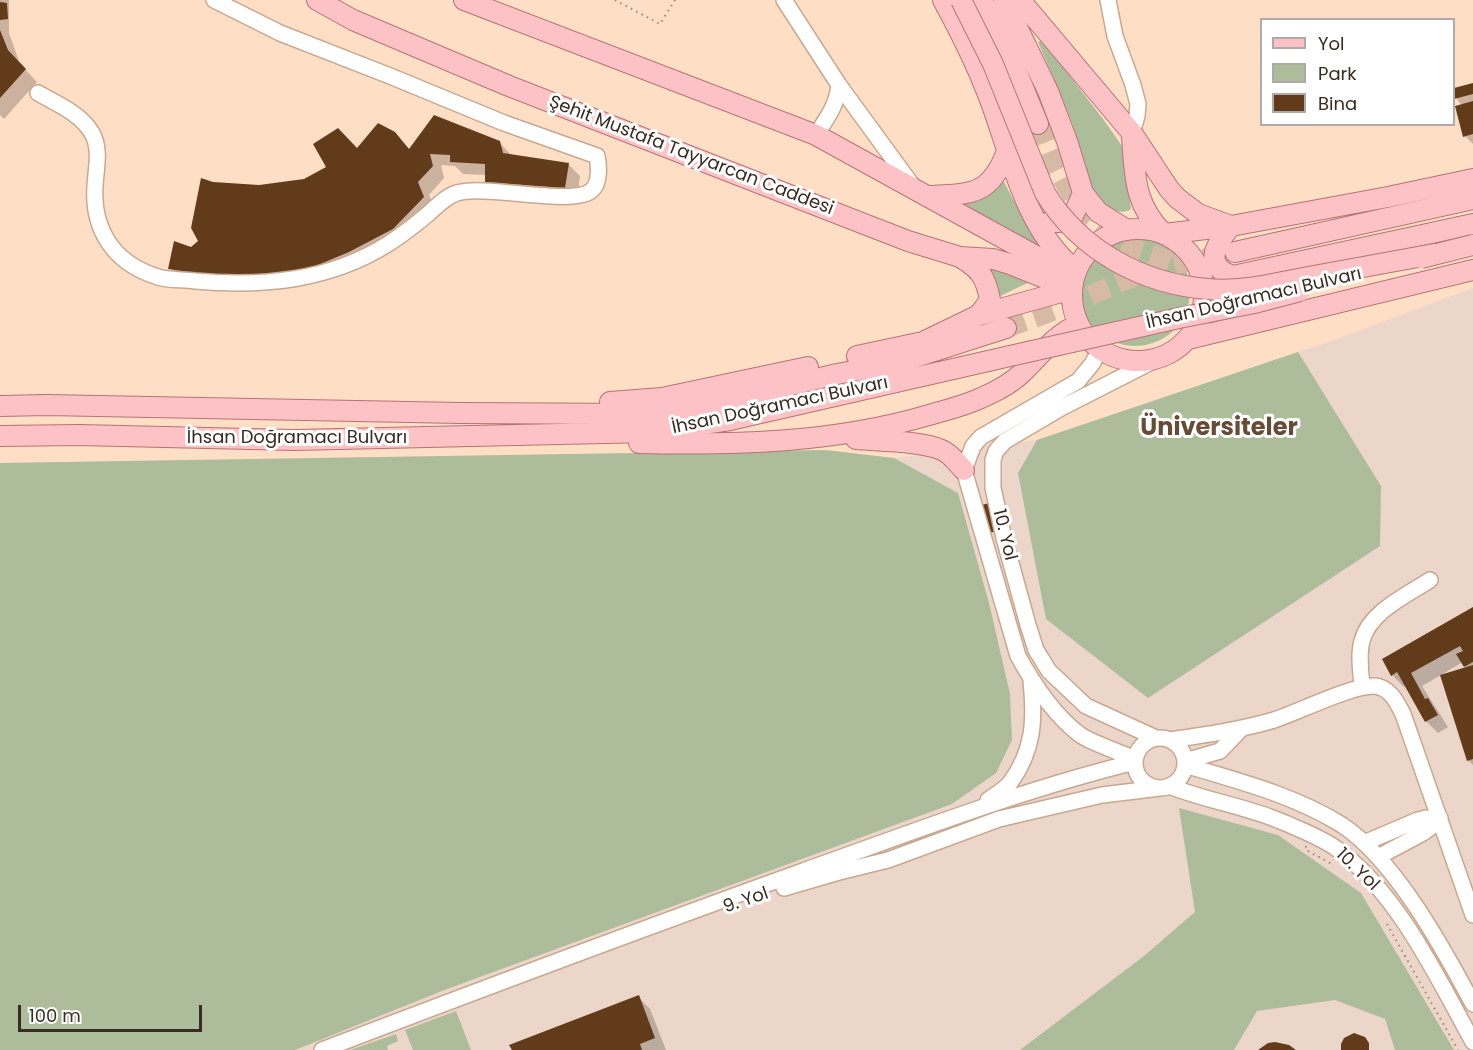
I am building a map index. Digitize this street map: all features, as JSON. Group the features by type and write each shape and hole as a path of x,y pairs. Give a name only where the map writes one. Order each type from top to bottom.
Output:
{"main road":[{"name":"Şehit Mustafa Tayyarcan Caddesi","path":"317,0 353,20 509,86 908,241 960,257 993,259 1074,280"},
{"path":"464,0 816,135 930,196 1074,280"},
{"path":"943,0 975,63 1019,184 1037,221 1074,280"},
{"path":"961,0 993,64 1045,193 1057,212 1076,233 1113,260 1138,273 1168,282 1209,290 1227,290 1264,286 1434,255"},
{"path":"982,0 1011,58 1038,124"},
{"path":"1004,0 1048,91 1083,193 1098,212 1127,230"},
{"path":"1020,0 1132,133 1168,189 1198,214 1231,226"},
{"path":"1132,133 1134,167 1144,211 1164,234"},
{"path":"930,196 976,191 986,185 999,171 1007,151"},
{"path":"1164,234 1231,226 1473,179"},
{"path":"1037,221 1059,222 1068,219 1076,210 1083,193"},
{"path":"1235,252 1473,199"},
{"name":"İhsan Doğramacı Bulvarı","path":"1203,306 1213,292 1233,276 1473,224"},
{"path":"1231,226 1216,246 1214,254 1218,267 1233,276"},
{"path":"1127,230 1152,230 1164,234 1175,240 1193,258 1203,281 1203,306 1198,324 1188,339 1174,351 1157,359 1143,362 1113,357 1091,343 1078,325 1072,302 1074,280 1086,254 1099,242 1113,234 1127,230"},
{"name":"İhsan Doğramacı Bulvarı","path":"0,436 79,435 294,441 649,432 696,426 1254,303 1473,245"},
{"path":"960,257 975,266 987,282 990,300 980,315"},
{"path":"1188,339 1473,270"},
{"path":"460,413 662,398 728,386 923,342 980,315 1074,280"},
{"path":"438,438 694,444 757,443 888,427 980,399 1022,373 1059,335 1078,325"},
{"name":"İhsan Doğramacı Bulvarı","path":"0,405 642,414 695,408 837,374 900,362 1006,328"},
{"path":"827,436 925,445 950,455 963,470"}],"street":[{"path":"38,93 79,117 93,134 98,154 95,189 96,211 101,231 115,253 156,277 220,283 290,281 338,269 386,245 456,193 504,192 558,196 586,194 596,183 597,156 504,123 390,75 280,33 214,0"},
{"path":"784,0 839,85 912,186"},
{"path":"1108,0 1115,36 1138,104 1132,133"},
{"path":"816,135 838,98 839,85"},
{"path":"963,470 973,446 981,437 1078,381 1100,350"},
{"name":"10. Yol","path":"1157,359 1061,408 1005,441 996,451 993,460 993,488 1004,538 1036,650 1049,671 1086,706 1163,739 1180,749 1185,763 1266,789 1306,806 1342,826 1364,843 1378,857 1421,914 1473,1004"},
{"name":"10. Yol","path":"963,470 1018,656 1030,678 1049,704 1080,735 1135,761 1139,778 1145,783 1271,817 1335,847 1371,878 1434,969 1473,1042"},
{"path":"971,497 993,488"},
{"path":"986,545 1004,538"},
{"path":"1362,687 1360,654 1362,640 1368,627 1377,616 1430,580"},
{"name":"9. Yol","path":"978,808 1009,784 1023,760 1032,737 1034,712 1030,678"},
{"path":"1135,761 1142,745 1163,739 1241,729 1362,687 1378,686 1392,694 1403,714 1437,820 1473,915"},
{"path":"1165,787 1180,778 1185,763 1220,751 1241,729"},
{"name":"9. Yol","path":"322,1050 978,808 1067,779 1135,761"},
{"name":"9. Yol","path":"342,1050 761,895 839,872 888,861 999,819 1102,795 1165,787"},
{"path":"1364,843 1418,820 1426,818 1437,820"},
{"path":"1378,857 1423,833 1437,820"}],"path":[{"path":"615,0 660,24 675,0"},
{"path":"1305,833 1306,850 1332,864"},
{"path":"1387,924 1458,1050"}],"shaded area":[{"path":"1473,288 1473,1050 0,1050 0,463 825,450 894,458 1037,440 1337,339"}],"green space":[{"path":"1042,40 1122,146 1126,154 1130,210 1118,211 1106,206 1090,186 1074,128 1038,42"},
{"path":"1003,180 1042,248 1020,238 962,204 985,196"},
{"path":"1135,236 1156,240 1174,252 1186,270 1190,291 1186,312 1174,330 1156,342 1135,346 1114,342 1096,330 1084,312 1080,291 1084,270 1096,252 1114,240"},
{"path":"984,264 1036,279 996,298"},
{"path":"1298,352 1381,486 1380,546 1148,698 1046,619 1018,473 1037,440"},
{"path":"825,450 894,458 958,493 989,603 1010,694 1012,740 996,773 952,804 447,989 295,1050 0,1050 0,463"},
{"path":"1179,808 1278,835 1361,893 1454,1050 1395,1050 1385,1019 1335,1000 1257,1011 1234,1050 1020,1050 1144,956 1195,912"},
{"path":"456,1011 471,1050 413,1050 405,1030"},
{"path":"396,1034 398,1041 387,1046 388,1050 350,1050"}],"building":[{"path":"0,2 7,3 8,19 0,20"},
{"path":"0,30 8,50 26,69 0,98"},
{"path":"1473,83 1473,94 1455,99 1455,88"},
{"path":"1473,101 1473,134 1463,137 1455,106"},
{"path":"434,115 500,141 503,153 569,163 565,188 485,182 485,164 450,162 450,155 430,154 433,166 418,182 424,197 393,229 349,252 306,270 257,275 211,275 168,269 174,241 191,247 198,241 191,228 201,178 213,182 259,185 304,179 326,167 313,144 338,128 357,148 378,123 395,132 409,149"},
{"path":"990,503 997,531 989,533 981,505"},
{"path":"1473,607 1473,662 1464,667 1456,654 1463,651 1460,646 1411,673 1425,699 1428,698 1438,715 1425,722 1397,672 1391,676 1382,659"},
{"path":"1473,665 1473,759 1467,761 1440,675"},
{"path":"639,995 655,1038 640,1044 642,1050 512,1050 509,1045"},
{"path":"1354,1033 1365,1037 1369,1043 1369,1050 1341,1050 1344,1038"},
{"path":"1268,1043 1289,1045 1296,1050 1258,1050"}],"tunnel":[{"path":"1038,124 1064,181 1086,214 1118,240 1138,250 1178,264"},
{"path":"1006,328 1061,308 1133,277 1178,264 1230,253"}],"district":[{"name":"Üniversiteler","path":"1219,429"}]}
